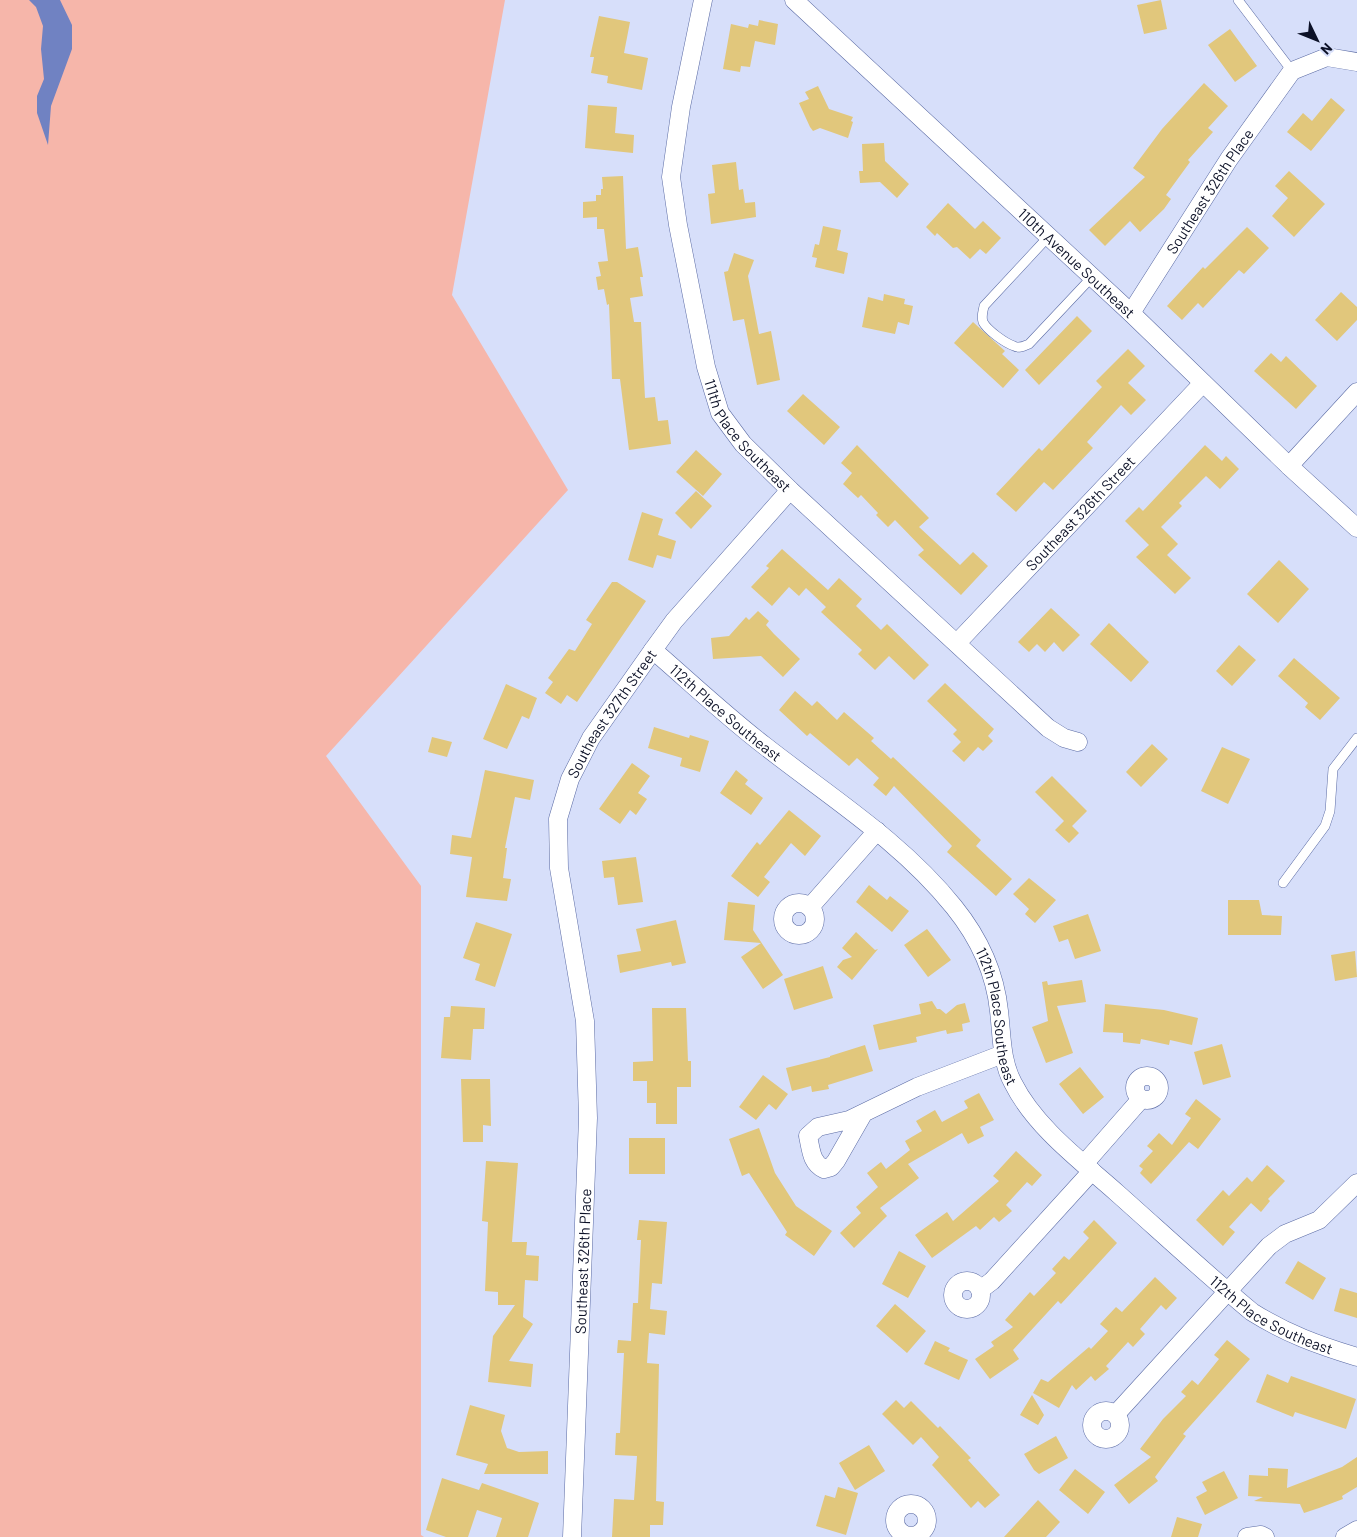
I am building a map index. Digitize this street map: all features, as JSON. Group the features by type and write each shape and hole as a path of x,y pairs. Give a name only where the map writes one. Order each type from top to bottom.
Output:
{"street":[{"name":"111th Place Southeast","path":"703,0 681,107 671,177 678,225 706,367 717,406 725,421 743,444 790,490 1048,728 1064,738 1078,742"},
{"name":"110th Avenue Southeast","path":"794,0 1049,236 1357,528"},
{"path":"1292,72 1327,57 1357,62"},
{"name":"Southeast 326th Place","path":"1131,313 1229,159 1292,72"},
{"name":"Southeast 326th Street","path":"957,643 1203,383"},
{"path":"1290,466 1357,392"},
{"name":"Southeast 327th Street","path":"580,985 559,868 558,819 570,779 592,738 674,621 790,490"},
{"name":"112th Place Southeast","path":"653,650 764,745 877,830 945,896 979,943 995,986 1003,1054 1009,1076 1027,1106 1088,1168 1252,1312 1281,1330 1306,1342 1357,1357"},
{"path":"810,907 877,830"},
{"name":"Southeast 326th Place","path":"572,1537 588,1118 587,1057 580,985"},
{"path":"863,1114 917,1087 1003,1054"},
{"path":"980,1290 992,1282 1088,1168 1141,1098"},
{"path":"1116,1414 1269,1246 1285,1234 1319,1220 1357,1183"},
{"path":"1345,1537 1357,1530"},
{"path":"1247,1537 1261,1535 1265,1537"}],"lane":[{"path":"1238,0 1292,72"},
{"path":"1049,236 984,306 983,323 990,330 1014,346 1020,348 1029,344 1092,277"},
{"path":"1283,883 1325,826 1330,810 1333,769 1357,738"}],"shaded area":[{"path":"0,0 505,0 452,295 568,490 326,756 421,886 421,1535 424,1537 0,1537"}],"water":[{"path":"29,0 60,0 72,25 72,49 51,106 48,145 37,113 37,96 44,79 41,49 43,26 36,7"}],"building":[{"path":"1161,0 1167,29 1144,34 1137,5"},
{"path":"599,16 630,22 624,53 648,58 642,90 607,83 608,76 591,73 594,57 590,57"},
{"path":"759,20 778,24 775,45 755,41 750,67 741,66 740,72 723,69 731,24 748,28 749,24 758,26"},
{"path":"1230,29 1257,66 1235,82 1208,45"},
{"path":"1204,83 1228,106 1208,128 1213,132 1188,160 1190,162 1166,195 1171,199 1164,209 1140,232 1130,221 1105,246 1089,230 1145,177 1133,168 1162,129"},
{"path":"818,86 829,109 853,117 848,138 820,128 813,131 810,127 799,103 809,99 805,92"},
{"path":"1331,98 1345,110 1311,151 1287,132 1303,113 1312,121"},
{"path":"588,105 617,107 615,133 634,135 633,153 585,148"},
{"path":"884,143 885,161 909,184 897,198 880,182 860,183 859,171 863,171 862,144"},
{"path":"736,162 739,190 743,189 745,203 755,202 756,217 711,224 708,194 715,193 712,165"},
{"path":"1289,171 1325,204 1294,237 1272,216 1288,198 1275,186"},
{"path":"623,176 626,249 638,247 643,277 640,277 643,296 630,298 634,322 641,322 645,398 655,397 658,421 668,420 671,444 629,450 620,379 612,379 609,304 607,305 604,289 598,290 596,277 601,276 598,262 608,261 604,229 597,229 597,217 583,218 583,202 596,201 596,195 601,195 601,189 603,189 602,177"},
{"path":"948,203 975,229 983,221 1001,238 986,254 980,249 970,259 957,247 953,248 937,233 935,236 926,227"},
{"path":"823,226 841,230 837,250 848,253 844,274 815,267 817,258 812,257 815,244 819,245"},
{"path":"1247,227 1269,248 1244,274 1239,270 1203,308 1198,303 1182,320 1167,306 1203,267 1205,269"},
{"path":"734,253 754,260 748,276 759,334 771,331 780,380 757,385 744,319 733,321 724,272 728,271"},
{"path":"1341,292 1357,307 1357,320 1337,341 1315,320"},
{"path":"884,294 905,299 904,304 913,306 909,325 898,322 895,334 862,327 868,297 883,301"},
{"path":"1077,316 1092,331 1039,385 1025,370"},
{"path":"973,322 1005,351 1002,354 1019,370 1003,388 954,343"},
{"path":"1128,349 1145,366 1128,383 1146,400 1131,415 1121,405 1087,442 1093,448 1053,490 1044,482 1016,512 996,494 1039,448 1042,451 1102,387 1096,381"},
{"path":"1271,353 1281,362 1286,356 1317,386 1296,409 1254,371"},
{"path":"803,394 840,427 824,445 787,411"},
{"path":"857,445 929,518 919,527 960,565 973,552 988,566 961,595 918,555 924,550 895,520 888,527 861,495 858,498 843,484 852,473 841,463"},
{"path":"1205,445 1222,461 1226,456 1239,469 1220,489 1206,476 1179,503 1182,506 1161,527 1178,544 1167,555 1191,578 1175,594 1136,557 1149,545 1125,521 1139,507 1143,511"},
{"path":"696,450 722,474 703,496 676,472"},
{"path":"696,491 712,506 691,529 675,513"},
{"path":"642,512 663,519 658,535 676,541 671,559 657,555 653,568 628,560"},
{"path":"782,549 828,590 839,578 862,599 856,606 881,630 887,624 929,665 914,680 889,656 875,670 858,654 862,650 821,612 826,607 806,588 799,596 789,587 772,606 751,587 769,568 766,566"},
{"path":"1279,560 1309,589 1278,623 1247,594"},
{"path":"612,582 617,582 646,601 577,702 567,695 561,704 545,693 553,682 548,678 569,649 575,651 592,624 586,620"},
{"path":"1051,608 1080,635 1063,652 1054,642 1045,652 1037,644 1029,652 1018,642"},
{"path":"758,611 769,621 766,625 800,659 783,677 761,656 713,659 711,638 729,636 746,617 749,620"},
{"path":"1109,623 1149,662 1131,682 1090,644"},
{"path":"1239,645 1256,660 1232,686 1216,671"},
{"path":"1294,658 1340,698 1320,720 1305,707 1308,703 1278,676"},
{"path":"945,683 994,729 988,736 993,741 983,751 978,747 964,762 952,751 961,742 953,734 957,730 927,701"},
{"path":"506,684 537,698 529,719 522,716 507,749 483,739"},
{"path":"795,691 812,706 817,701 837,720 844,712 874,738 871,741 891,759 893,757 981,840 976,846 1012,879 996,896 947,852 952,846 894,786 886,796 873,785 879,778 857,758 849,766 810,733 807,736 779,710"},
{"path":"654,727 689,738 690,735 709,741 700,772 680,766 682,758 648,748"},
{"path":"432,737 452,742 447,757 428,752"},
{"path":"1152,744 1168,759 1141,787 1126,772"},
{"path":"1222,747 1250,759 1228,804 1201,791"},
{"path":"632,763 650,776 638,793 647,799 636,815 630,810 620,824 599,809"},
{"path":"485,770 534,780 530,800 515,797 505,848 507,848 503,878 511,879 507,901 466,897 472,857 450,854 452,835 471,838"},
{"path":"736,770 748,780 745,784 763,798 751,815 720,793"},
{"path":"1052,776 1087,811 1072,826 1079,833 1069,843 1055,830 1064,821 1035,792"},
{"path":"789,810 821,836 805,856 791,843 764,877 770,882 758,897 731,876 757,842 760,845"},
{"path":"636,857 643,902 618,905 614,877 604,878 602,861"},
{"path":"1029,878 1056,900 1035,923 1025,914 1029,909 1013,894"},
{"path":"869,885 887,900 890,896 909,911 892,932 856,902"},
{"path":"1228,900 1259,900 1262,915 1282,916 1281,935 1228,935"},
{"path":"728,902 755,905 753,930 783,975 763,989 741,957 761,943 724,940"},
{"path":"1088,914 1101,951 1075,959 1068,939 1059,942 1053,926"},
{"path":"676,920 686,963 672,966 671,962 620,973 617,955 641,951 636,929"},
{"path":"476,922 512,934 495,987 475,980 480,964 463,958"},
{"path":"927,929 951,960 928,977 904,945"},
{"path":"856,932 875,950 878,949 852,980 837,967 843,960 852,957 842,948"},
{"path":"1355,951 1357,977 1335,981 1331,955"},
{"path":"823,966 833,998 794,1010 784,979"},
{"path":"1082,980 1086,1002 1057,1006 1073,1053 1046,1063 1032,1027 1048,1021 1042,982 1047,981 1048,985"},
{"path":"932,1001 937,1009 946,1014 957,1005 965,1003 970,1022 962,1024 963,1031 947,1034 946,1030 916,1037 917,1042 879,1050 873,1025 921,1014 919,1004"},
{"path":"1105,1004 1164,1010 1198,1018 1192,1045 1170,1040 1169,1045 1141,1039 1140,1044 1123,1042 1123,1033 1103,1032"},
{"path":"451,1006 485,1008 484,1029 473,1029 471,1060 441,1058 444,1017 450,1017"},
{"path":"652,1008 686,1008 688,1061 691,1061 691,1087 677,1087 677,1124 656,1124 656,1103 647,1103 647,1081 633,1081 633,1062 653,1061"},
{"path":"1222,1044 1231,1077 1203,1085 1194,1052"},
{"path":"865,1045 873,1071 828,1085 829,1089 812,1092 811,1086 792,1091 786,1068 830,1057"},
{"path":"1080,1067 1104,1097 1083,1114 1059,1084"},
{"path":"763,1075 788,1094 776,1110 769,1104 756,1120 739,1107"},
{"path":"461,1079 490,1079 491,1126 483,1125 483,1142 463,1142"},
{"path":"979,1093 994,1120 980,1127 984,1136 968,1144 962,1133 908,1164 919,1178 880,1208 887,1216 854,1248 840,1233 861,1213 856,1207 878,1187 867,1173 881,1162 886,1169 910,1150 905,1141 922,1131 916,1121 935,1110 942,1122 968,1108 964,1101"},
{"path":"1196,1099 1221,1119 1198,1149 1189,1142 1151,1184 1140,1173 1143,1169 1139,1166 1153,1151 1147,1146 1159,1133 1172,1145 1191,1118 1185,1114"},
{"path":"759,1128 775,1173 796,1206 832,1231 814,1256 785,1235 787,1232 749,1173 742,1176 729,1139"},
{"path":"629,1138 665,1138 665,1174 629,1174"},
{"path":"1016,1151 1042,1175 1032,1186 1027,1182 1006,1205 1012,1211 999,1222 994,1217 980,1230 976,1226 932,1258 915,1235 947,1212 953,1221 999,1181 993,1176"},
{"path":"486,1161 518,1163 512,1242 527,1242 526,1255 539,1256 538,1281 525,1280 523,1317 533,1324 509,1361 533,1364 531,1387 488,1382 493,1336 515,1305 498,1305 498,1292 485,1291 488,1222 482,1221"},
{"path":"1267,1165 1285,1181 1268,1199 1270,1201 1261,1212 1251,1203 1229,1227 1235,1232 1223,1246 1196,1220 1223,1190 1229,1196 1247,1177 1252,1182"},
{"path":"639,1220 667,1222 662,1284 652,1283 650,1309 667,1311 665,1335 649,1333 647,1363 659,1364 656,1501 664,1502 663,1525 650,1525 650,1537 612,1537 614,1499 634,1500 637,1456 615,1455 616,1433 620,1433 624,1353 617,1353 618,1340 631,1341 633,1303 638,1303 641,1240 637,1240"},
{"path":"1094,1220 1117,1243 1061,1304 1058,1301 1013,1350 1019,1359 990,1379 975,1359 994,1346 991,1342 1013,1327 1005,1320 1030,1292 1034,1296 1056,1273 1052,1269 1064,1256 1069,1260 1089,1238 1083,1232"},
{"path":"899,1251 926,1266 908,1298 882,1284"},
{"path":"1298,1261 1326,1278 1313,1300 1285,1283"},
{"path":"1155,1277 1177,1298 1166,1310 1161,1305 1140,1329 1145,1334 1133,1347 1128,1342 1106,1366 1109,1369 1095,1381 1091,1376 1076,1390 1072,1385 1059,1408 1033,1393 1041,1379 1048,1382 1089,1347 1091,1349 1108,1331 1100,1324 1116,1307 1122,1312"},
{"path":"1340,1288 1357,1293 1357,1318 1334,1311"},
{"path":"895,1304 926,1331 907,1353 876,1326"},
{"path":"1227,1340 1250,1359 1183,1434 1186,1436 1155,1477 1158,1481 1129,1504 1114,1485 1151,1457 1140,1449 1163,1419 1186,1396 1181,1392 1192,1380 1198,1385 1219,1359 1214,1355"},
{"path":"935,1341 950,1348 948,1351 968,1360 959,1380 924,1364"},
{"path":"1267,1374 1288,1383 1291,1376 1356,1399 1346,1429 1295,1412 1293,1417 1256,1402"},
{"path":"1032,1395 1044,1415 1038,1425 1020,1415"},
{"path":"896,1400 904,1408 911,1401 938,1428 940,1426 971,1458 968,1460 1000,1495 985,1508 978,1501 971,1508 932,1465 939,1457 921,1437 913,1445 882,1414"},
{"path":"470,1405 505,1415 501,1431 507,1448 519,1452 548,1451 548,1474 484,1474 488,1464 456,1455"},
{"path":"1056,1436 1068,1458 1039,1474 1034,1470 1024,1454"},
{"path":"869,1445 885,1471 855,1490 839,1463"},
{"path":"1357,1457 1357,1487 1342,1496 1343,1499 1319,1508 1304,1513 1300,1504 1254,1501 1263,1497 1248,1496 1249,1475 1268,1476 1268,1468 1288,1469 1287,1488 1342,1467"},
{"path":"1075,1469 1105,1492 1088,1514 1059,1490"},
{"path":"1224,1471 1238,1498 1205,1515 1196,1497 1207,1491 1202,1482"},
{"path":"442,1478 479,1490 482,1483 539,1503 528,1537 496,1537 502,1518 477,1510 468,1537 446,1537 426,1530"},
{"path":"838,1487 858,1493 846,1535 816,1526 825,1495 835,1498"},
{"path":"1038,1500 1060,1522 1046,1537 1004,1537"},
{"path":"1177,1517 1202,1524 1198,1537 1171,1537"}]}
